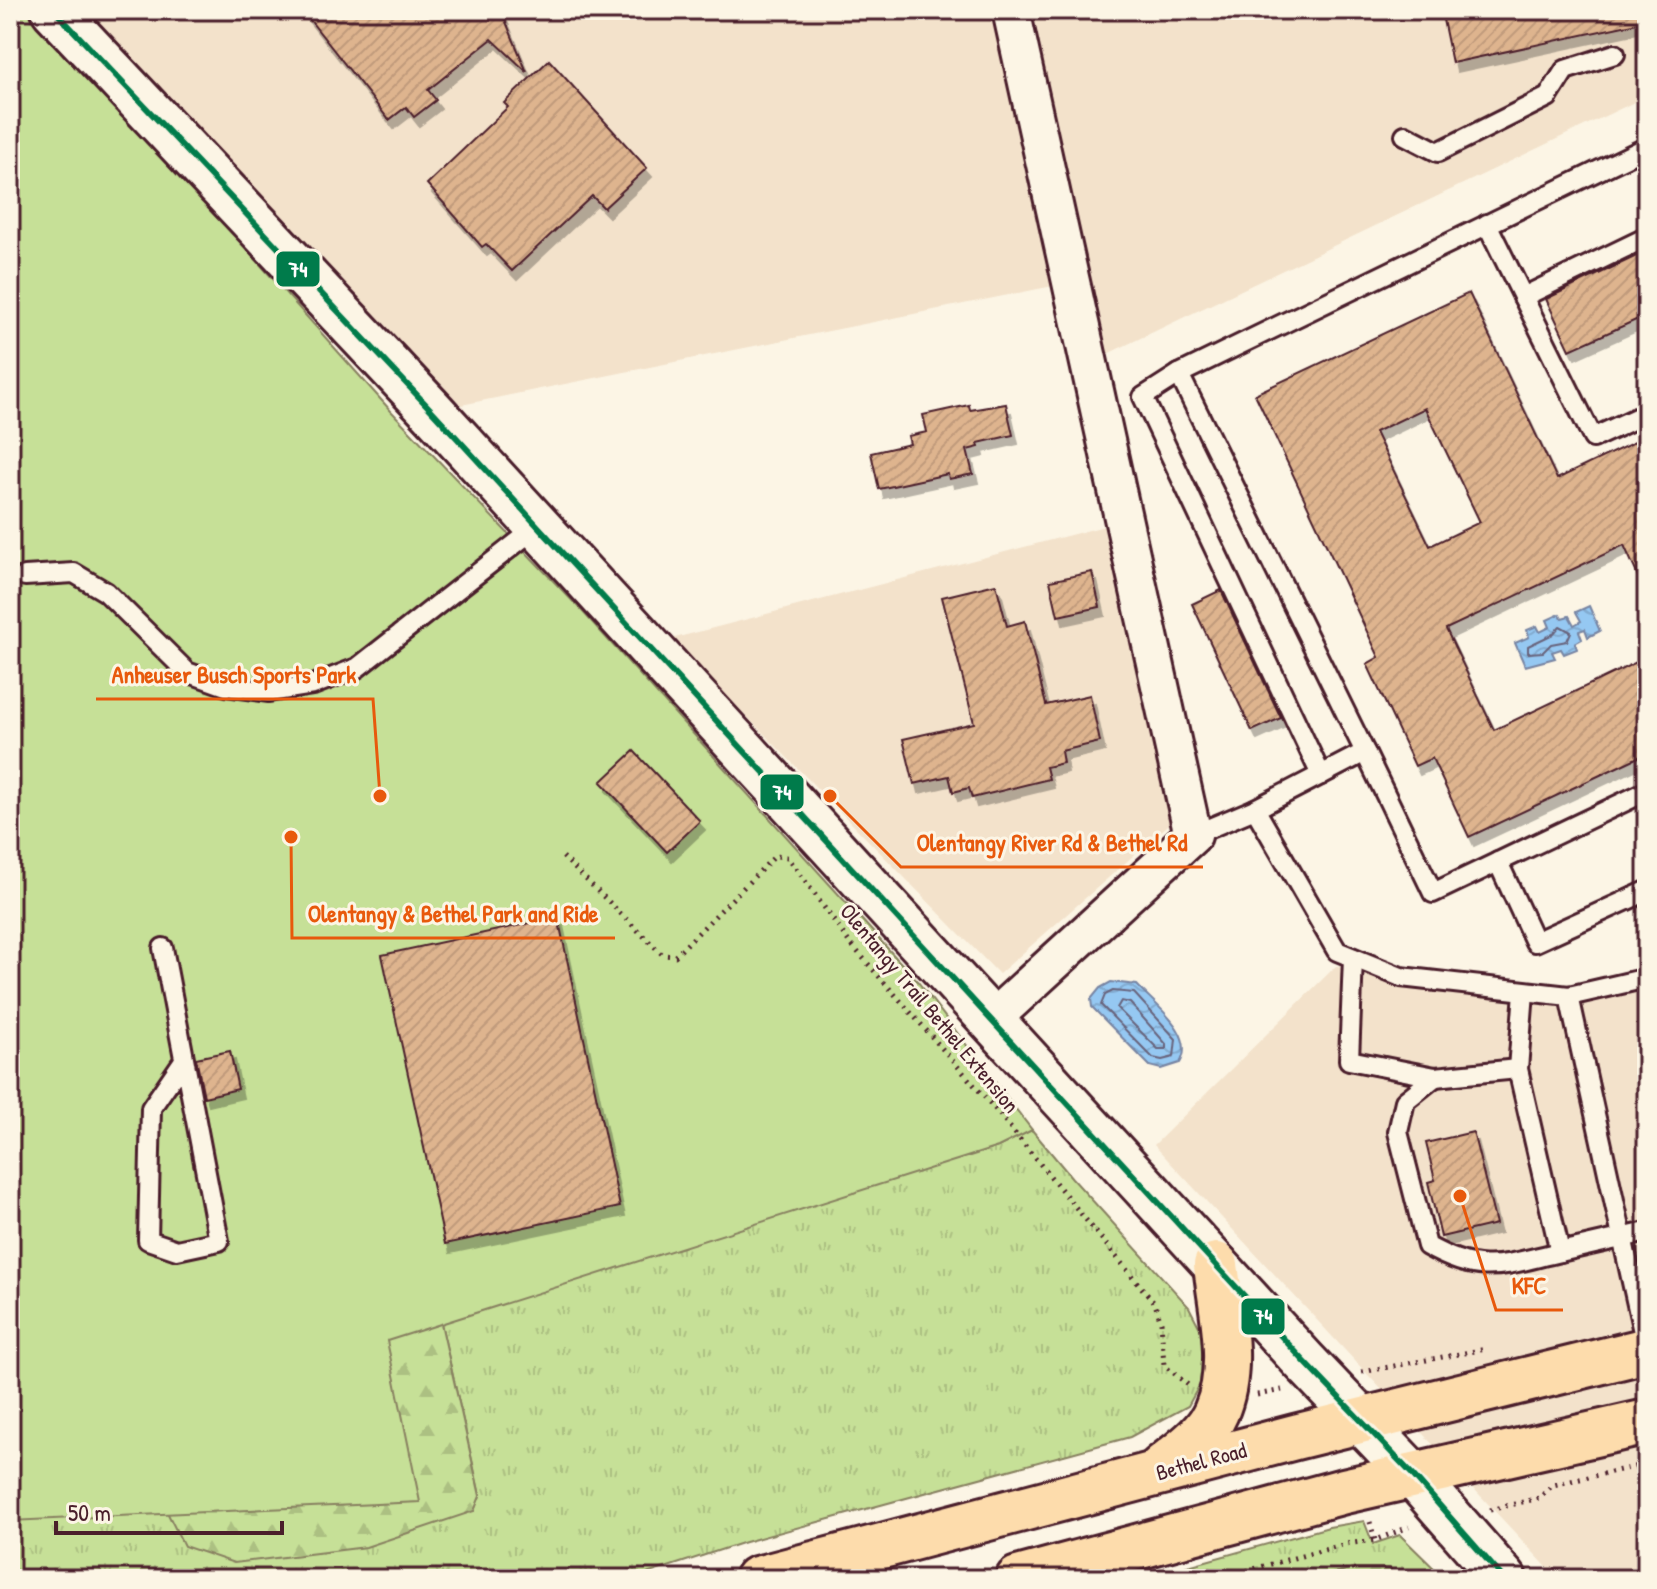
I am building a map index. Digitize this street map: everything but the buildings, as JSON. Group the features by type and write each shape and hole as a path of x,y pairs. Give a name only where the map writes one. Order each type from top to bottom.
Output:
{"main road":[{"path":"54,10 538,526 1360,1422 1412,1474 1504,1579"},
{"path":"1155,1473 1197,1437 1216,1412 1226,1349 1216,1265"},
{"name":"Bethel Road","path":"757,1579 1155,1473 1647,1350"},
{"path":"1018,1579 1412,1474 1647,1422"}],"street":[{"path":"991,1020 1193,835 1011,10"}],"lane":[{"path":"1405,135 1438,152 1548,97 1565,70 1615,54"},
{"path":"1321,775 1143,397 1179,374 1647,147"},
{"path":"1487,224 1593,438 1647,413"},
{"path":"1523,297 1647,237"},
{"path":"1179,374 1433,893 1647,791"},
{"path":"25,576 74,573 106,592 187,672 226,686 269,692 313,685 357,668 538,526"},
{"path":"1193,835 1255,809 1365,752"},
{"path":"1255,809 1337,951 1353,958 1401,977 1569,996 1647,978"},
{"path":"1498,862 1535,942 1647,891"},
{"path":"163,948 219,1241 177,1250 148,1240 151,1108 184,1060"},
{"path":"1353,958 1349,1060 1435,1077 1518,1069"},
{"path":"1524,992 1518,1069 1560,1252"},
{"path":"1569,996 1647,1350"},
{"path":"1435,1077 1405,1101 1398,1132 1427,1246 1451,1259 1479,1268 1647,1232"}],"path":[{"name":"Olentangy Trail Bethel Extension","path":"563,857 663,955 675,956 775,856 788,857 849,942 995,1109 1155,1304 1161,1322 1164,1365 1189,1386"},
{"path":"1539,1498 1553,1485 1647,1464"},
{"path":"1216,1579 1346,1544 1375,1540"}],"shaded area":[{"path":"77,10 1647,10 1647,96 1080,367 1063,284 461,405"},
{"path":"1116,523 1183,812 999,974 671,639"},
{"path":"1336,966 1570,993 1647,976 1647,1579 1558,1579 1154,1145"}],"green space":[{"path":"10,10 33,10 391,411 582,611 918,982 1032,1130 998,1147 387,1341 420,1502 10,1521"},
{"path":"297,1054 438,1310 480,1496 474,1511 366,1547 234,1563 184,1546 168,1514 192,1457"},
{"path":"1032,1130 1189,1307 1204,1336 1200,1384 1188,1406 1130,1437 745,1542 631,1579 10,1579 10,1500 474,1511 480,1495 438,1310 998,1147"},
{"path":"1364,1521 1373,1544 1400,1535 1445,1579 1398,1579 1389,1568 1353,1568 1314,1579 1141,1579 1329,1527"},
{"path":"1353,1568 1389,1568 1398,1579 1314,1579"}],"water":[{"path":"1589,606 1600,631 1588,637 1585,629 1579,631 1582,639 1575,643 1577,649 1564,654 1561,649 1552,652 1555,658 1525,666 1515,643 1529,637 1527,630 1537,626 1540,632 1550,627 1547,620 1560,614 1562,618 1569,616 1574,625 1581,621 1576,612"},
{"path":"1111,982 1137,985 1172,1021 1183,1041 1184,1052 1180,1063 1161,1069 1150,1066 1092,1007 1091,999 1100,988"}],"transit line":[{"name":"74","path":"54,10 434,413 1304,1361 1412,1474 1504,1579"}],"place":[{"name":"Anheuser Busch Sports Park","path":"380,796"},
{"name":"Olentangy River Rd & Bethel Rd","path":"830,796"},
{"name":"Olentangy & Bethel Park and Ride","path":"291,837"},
{"name":"KFC","path":"1460,1196"}]}
